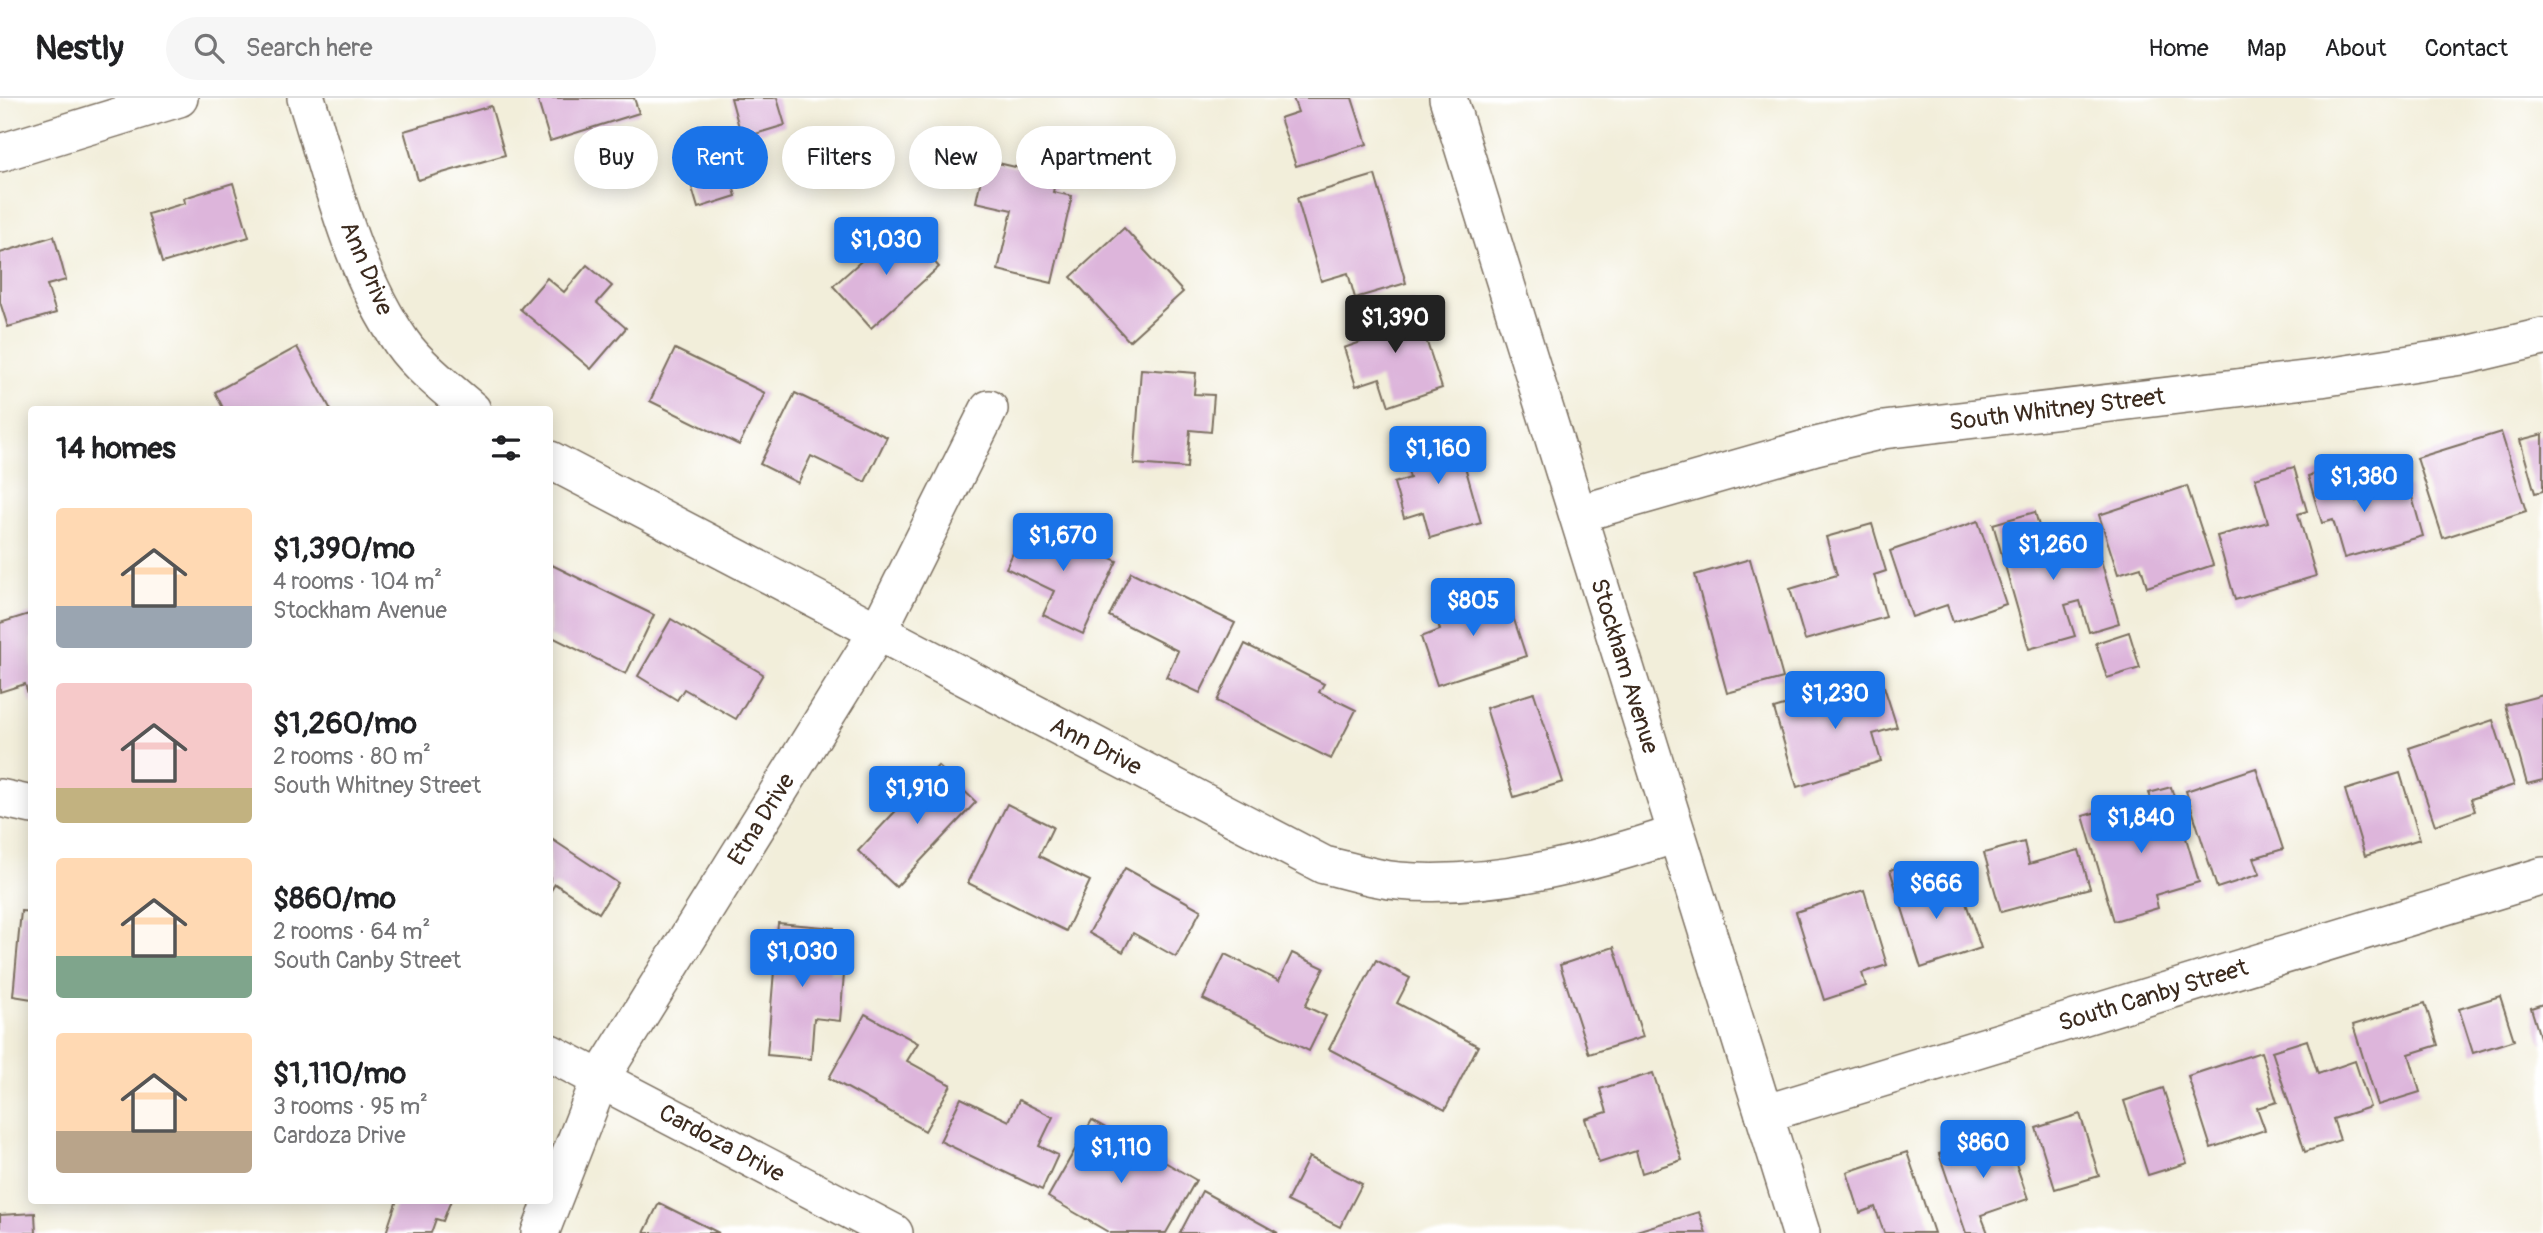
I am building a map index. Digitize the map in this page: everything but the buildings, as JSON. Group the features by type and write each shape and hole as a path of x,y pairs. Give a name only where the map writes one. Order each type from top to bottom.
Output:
{"street":[{"path":"0,153 178,98"},
{"name":"Ann Drive","path":"306,98 343,214 369,284 403,345 467,406"},
{"name":"Stockham Avenue","path":"1448,98 1801,1233"},
{"name":"South Whitney Street","path":"1578,514 1816,446 1883,430 2321,378 2467,355 2543,337"},
{"name":"Etna Drive","path":"553,1200 600,1079 877,633 989,409"},
{"name":"Ann Drive","path":"553,462 1324,865 1396,881 1457,882 1531,872 1610,856 1676,834"},
{"path":"0,798 28,804"},
{"name":"South Canby Street","path":"1764,1114 2543,876"},
{"name":"Cardoza Drive","path":"553,1055 894,1233"},
{"name":"Etna Drive","path":"540,1233 551,1204"}]}
